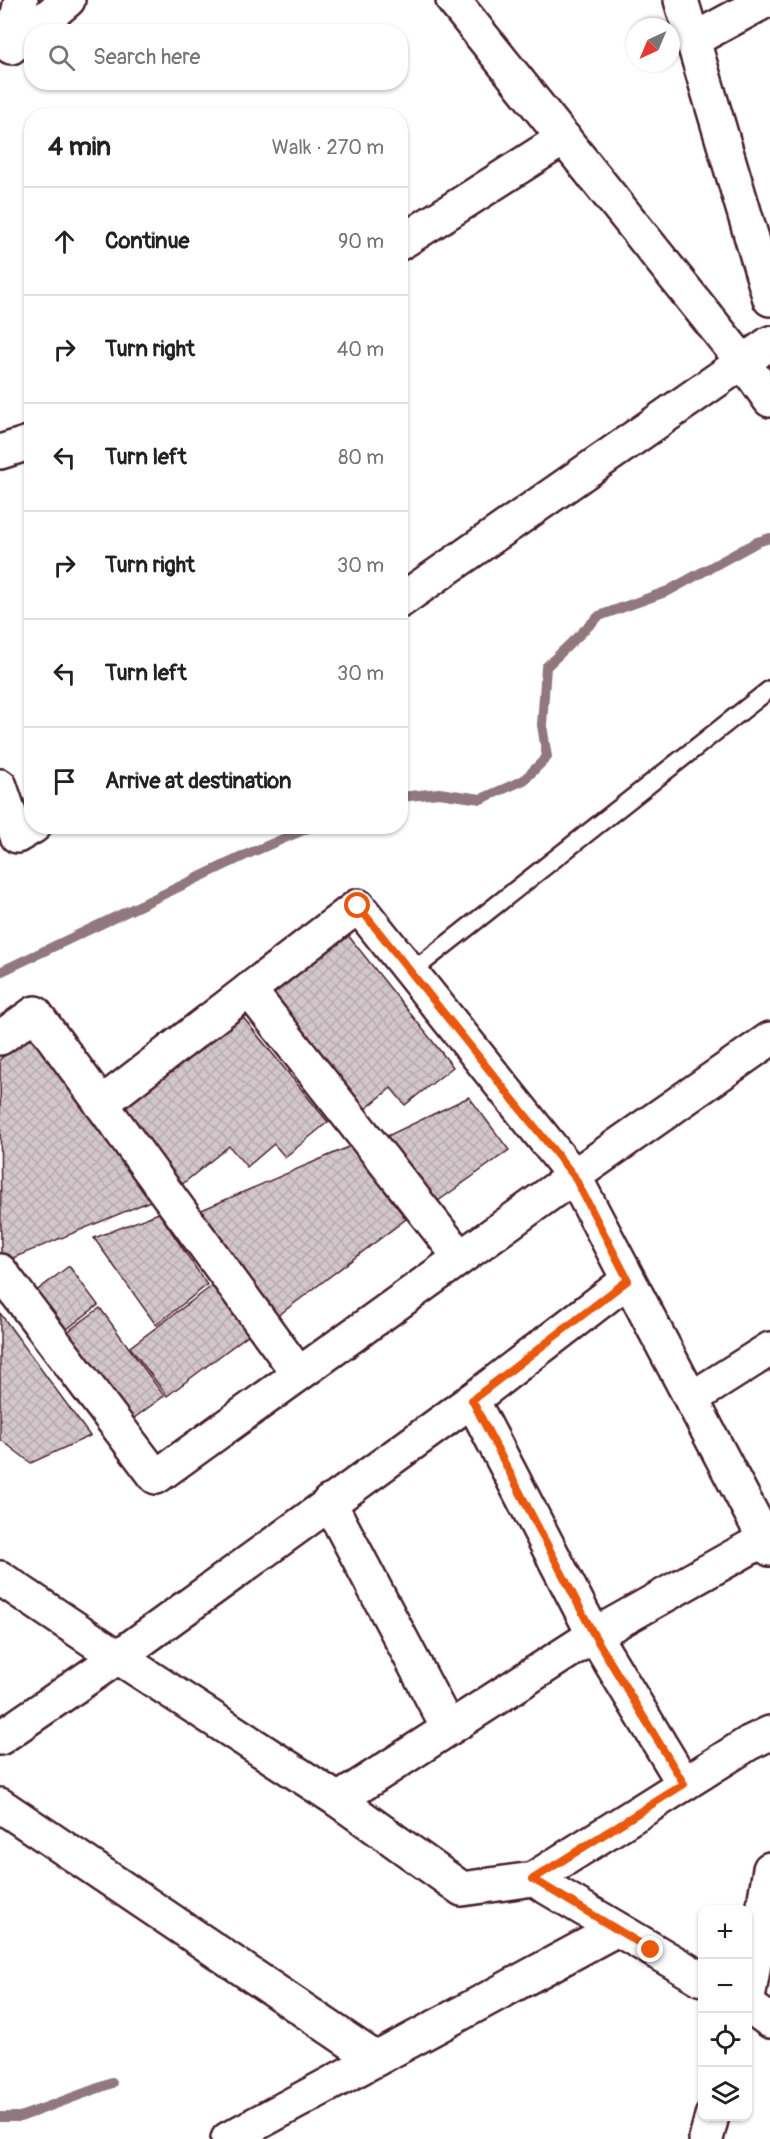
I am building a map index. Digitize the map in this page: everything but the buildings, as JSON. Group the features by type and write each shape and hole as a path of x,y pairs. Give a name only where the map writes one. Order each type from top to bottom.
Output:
{"street":[{"path":"6,50 21,0"},
{"path":"38,24 68,0"},
{"path":"453,0 743,362 770,400"},
{"path":"681,0 770,299"},
{"path":"693,40 767,0"},
{"path":"6,50 24,35"},
{"path":"408,238 564,138"},
{"path":"408,596 770,343"},
{"path":"0,452 24,444"},
{"path":"0,786 17,836 24,832"},
{"path":"101,1104 358,906 574,1176 767,1544 594,1635 338,1800"},
{"path":"249,990 460,1257"},
{"path":"0,1038 35,1013 298,1373"},
{"path":"0,1271 156,1477 460,1257 770,1039"},
{"path":"0,1738 118,1658 472,1400 628,1280"},
{"path":"691,1399 770,1349"},
{"path":"472,1400 594,1635 684,1784"},
{"path":"329,1502 448,1728"},
{"path":"0,1578 118,1658 338,1800 462,1889 533,1879 749,1743 770,1733"},
{"path":"0,1805 376,2059"},
{"path":"752,1972 770,1869"},
{"path":"533,1879 698,1977"},
{"path":"228,2139 617,1929"},
{"path":"752,2008 770,2021"},
{"path":"706,2139 711,2121"}],"lane":[{"path":"410,973 770,688"}],"waterway":[{"path":"408,796 439,793 481,799 524,780 547,757 542,725 546,667 599,616 668,591 757,542 770,538"},
{"path":"0,972 294,834"},
{"path":"0,2117 20,2117 112,2083"}],"route":[{"path":"358,906 574,1176 628,1280 472,1400 594,1635 684,1784 533,1879 651,1950"}]}
